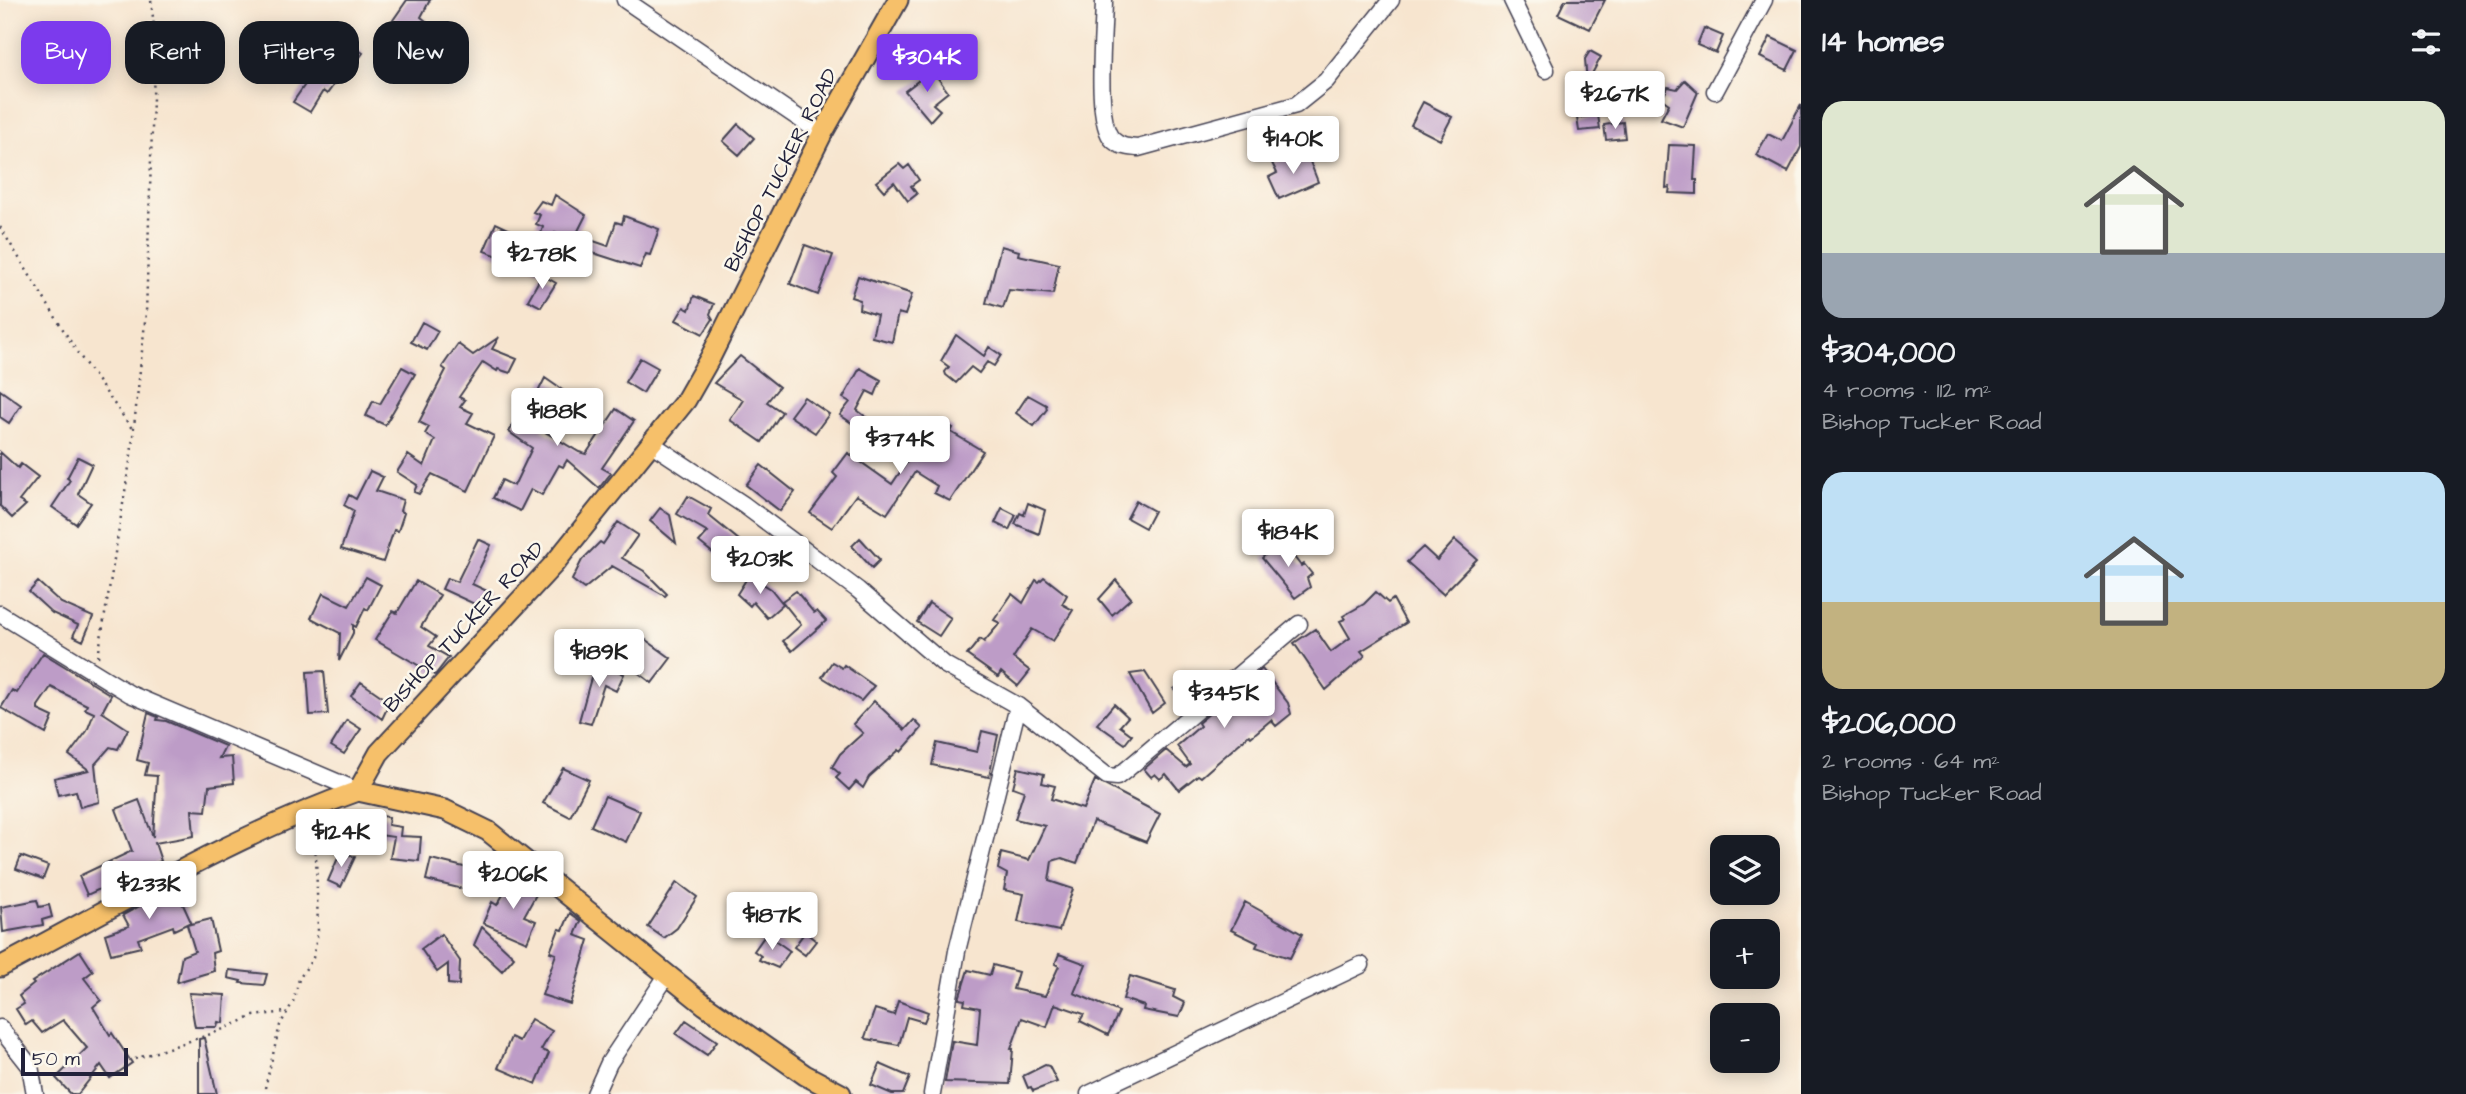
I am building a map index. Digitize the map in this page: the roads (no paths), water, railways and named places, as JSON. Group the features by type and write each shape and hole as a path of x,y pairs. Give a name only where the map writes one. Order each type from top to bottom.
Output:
{"main road":[{"name":"BISHOP TUCKER ROAD","path":"358,791 379,753 554,564 686,400 710,358 822,134 898,0"},
{"path":"0,967 66,933 98,912 155,887 303,810 358,791 444,810 488,831 762,1046 841,1094"}],"street":[{"path":"625,0 822,134"},
{"path":"1104,0 1102,105 1106,131 1121,146 1138,148 1158,145 1296,105 1326,81 1391,0"},
{"path":"1512,0 1546,70"},
{"path":"1714,91 1764,0"},
{"path":"652,444 744,505 858,590 945,665 1018,706 1103,773 1117,777 1299,624"},
{"path":"0,614 130,694 358,791"},
{"path":"932,1094 957,951 1018,706"},
{"path":"1089,1094 1361,965"},
{"path":"595,1094 609,1063 668,974"},
{"path":"0,1028 30,1066 34,1094"}]}
